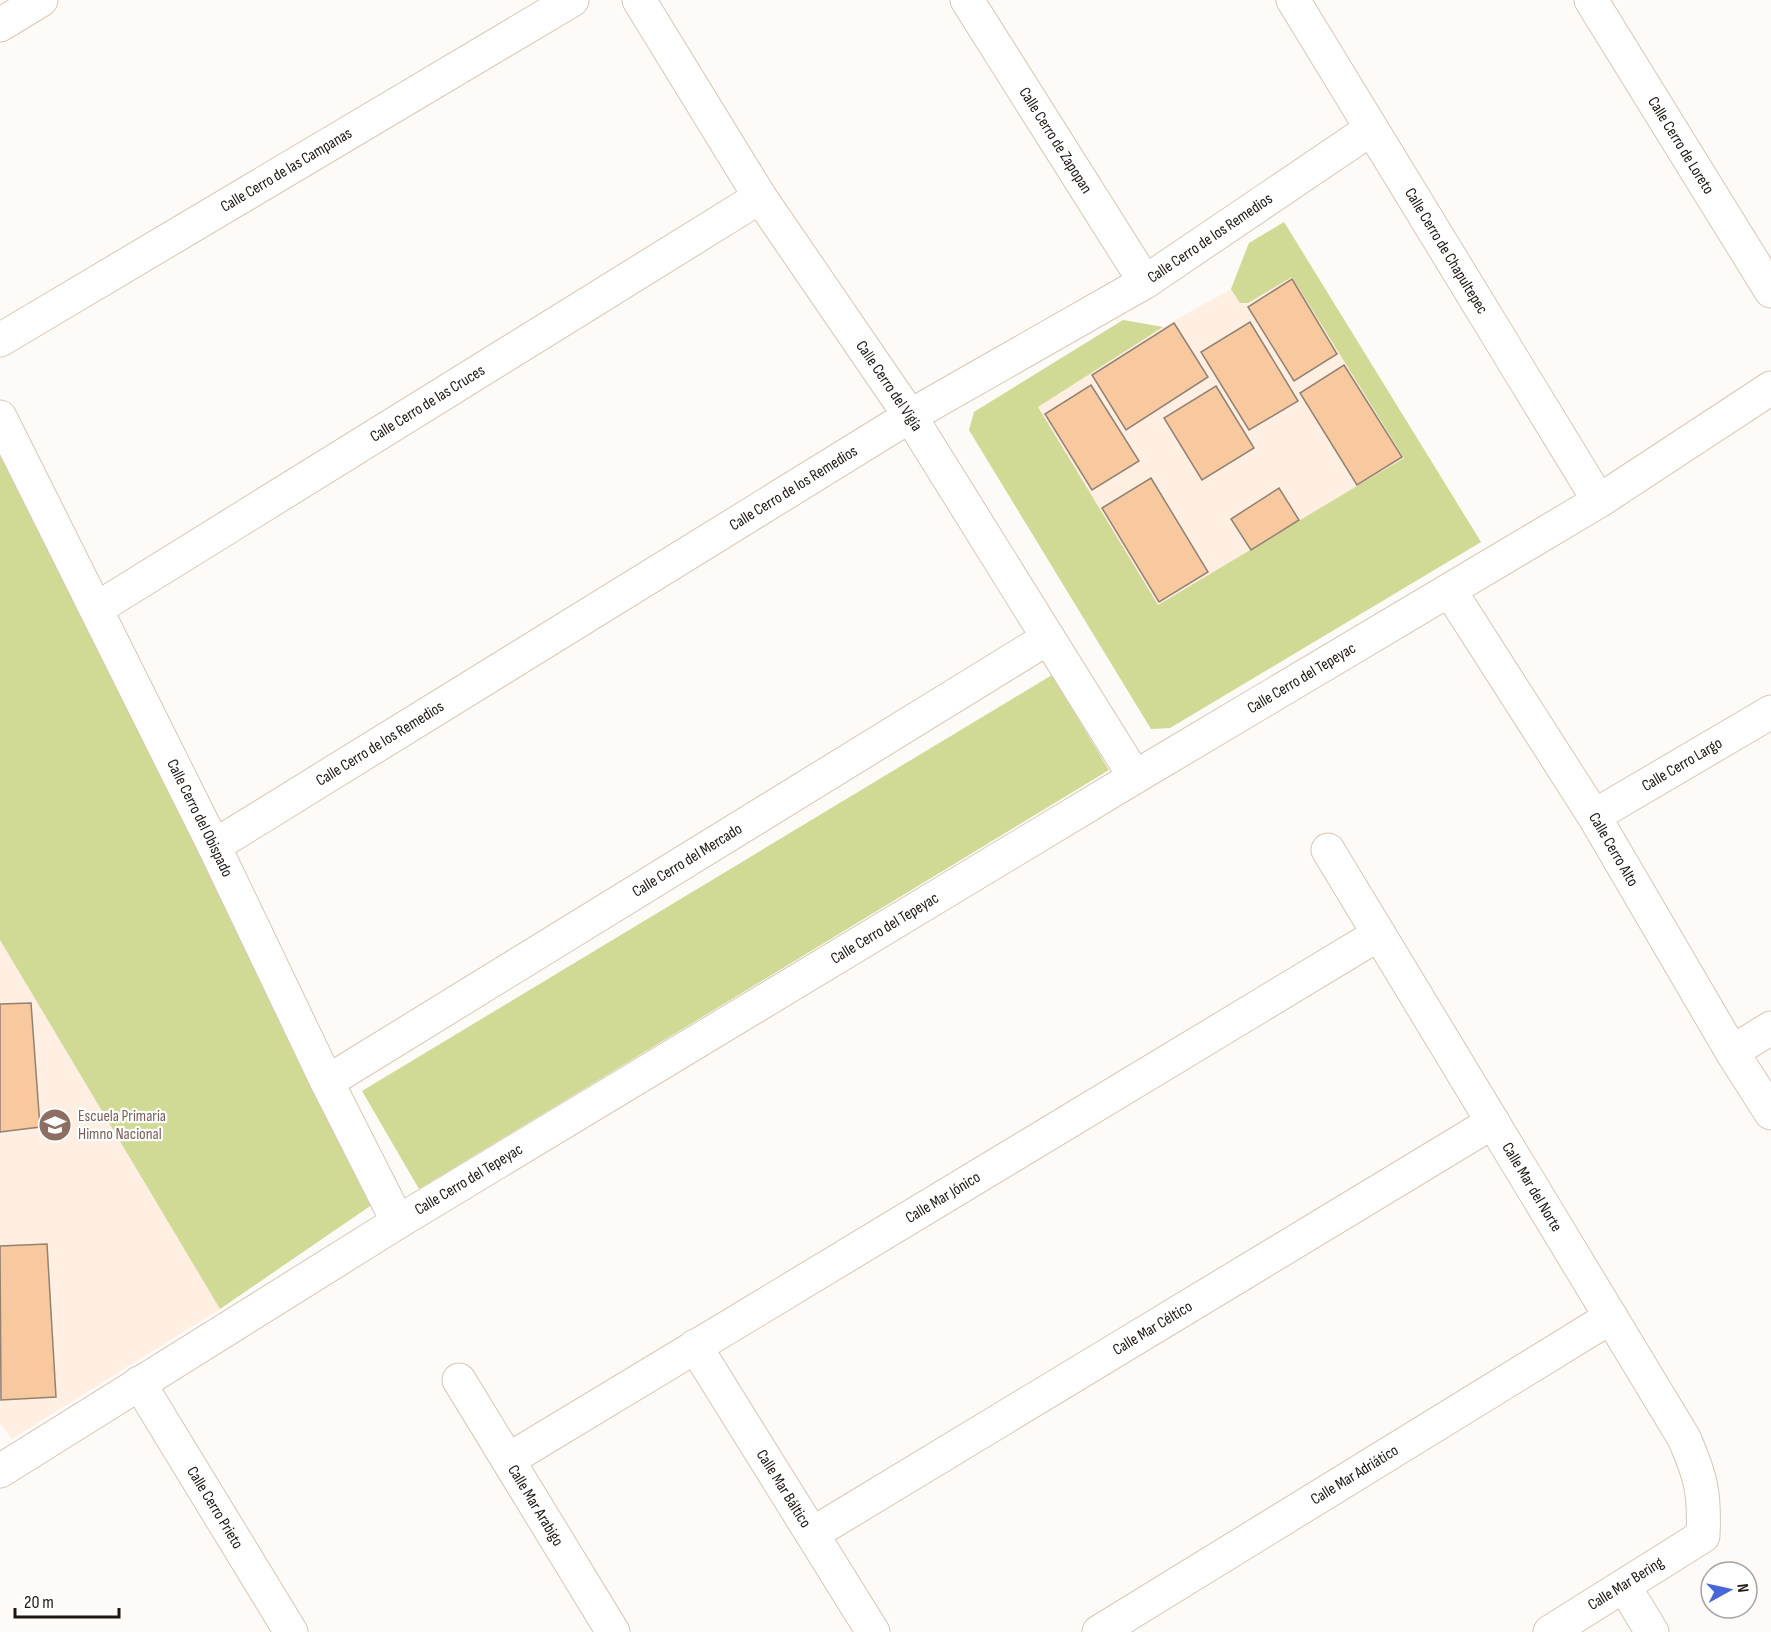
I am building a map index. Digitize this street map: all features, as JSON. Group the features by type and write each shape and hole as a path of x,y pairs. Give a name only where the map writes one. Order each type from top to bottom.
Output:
{"street":[{"path":"0,25 41,0"},
{"name":"Calle Cerro de las Campanas","path":"0,340 572,0"},
{"name":"Calle Cerro del Vigía","path":"639,0 760,197 910,416 1135,777"},
{"name":"Calle Cerro de Zapopan","path":"967,0 1145,282"},
{"name":"Calle Cerro de Chapultepec","path":"1293,0 1599,501"},
{"name":"Calle Cerro de Loreto","path":"1591,0 1771,291"},
{"name":"Calle Cerro de los Remedios","path":"214,846 910,416 1145,282 1371,129"},
{"name":"Calle Cerro de las Cruces","path":"96,609 760,197"},
{"name":"Calle Cerro del Tepeyac","path":"0,1471 398,1222 1135,777 1599,501 1771,388"},
{"name":"Calle Cerro del Obispado","path":"0,417 398,1222"},
{"name":"Calle Cerro Alto","path":"1450,591 1594,816 1732,1052 1771,1113"},
{"name":"Calle Cerro del Mercado","path":"327,1082 1048,638"},
{"name":"Calle Cerro Largo","path":"1594,816 1771,712"},
{"name":"Calle Mar del Norte","path":"1328,850 1684,1438 1702,1484 1703,1536"},
{"name":"Calle Mar Jónico","path":"508,1460 1379,934"},
{"path":"1732,1052 1771,1028"},
{"name":"Calle Mar Céltico","path":"812,1534 1493,1122"},
{"name":"Calle Mar Adriático","path":"1099,1632 1140,1621 1611,1317"},
{"name":"Calle Mar Báltico","path":"695,1346 873,1632"},
{"name":"Calle Mar Arabigo","path":"459,1380 613,1632"},
{"name":"Calle Cerro Prieto","path":"139,1383 291,1632"},
{"name":"Calle Mar Bering","path":"1550,1632 1703,1536"},
{"path":"1624,1586 1652,1632"}],"shaded area":[{"path":"1284,222 1481,542 1170,728 1151,729 969,430 974,412 1123,320 1163,327 1231,289 1249,243"},
{"name":"Escuela Primaria Himno Nacional","path":"0,940 220,1309 12,1439 0,1424"}],"green space":[{"path":"1284,222 1481,542 1170,728 1151,729 969,430 974,412 1123,320 1163,327 1038,407 1158,605 1404,458 1292,277 1248,303 1240,303 1231,289 1249,243"},
{"path":"0,420 376,1202 220,1309 0,940"},
{"path":"1052,675 1109,770 419,1189 362,1091"}],"building":[{"path":"1292,279 1337,354 1294,381 1248,307"},
{"path":"1250,322 1298,401 1249,430 1201,352"},
{"path":"1174,323 1208,377 1126,430 1092,375"},
{"path":"1344,365 1402,457 1357,485 1300,393"},
{"path":"1091,385 1139,461 1092,490 1045,414"},
{"path":"1216,386 1254,448 1202,480 1164,418"},
{"path":"1151,478 1208,572 1159,602 1102,508"},
{"path":"1279,488 1299,520 1251,550 1231,519"},
{"path":"31,1003 40,1127 0,1132 0,1004"},
{"path":"47,1244 56,1397 1,1400 0,1246"}],"place":[{"name":"Escuela Primaria Himno Nacional","path":"55,1125"}]}
